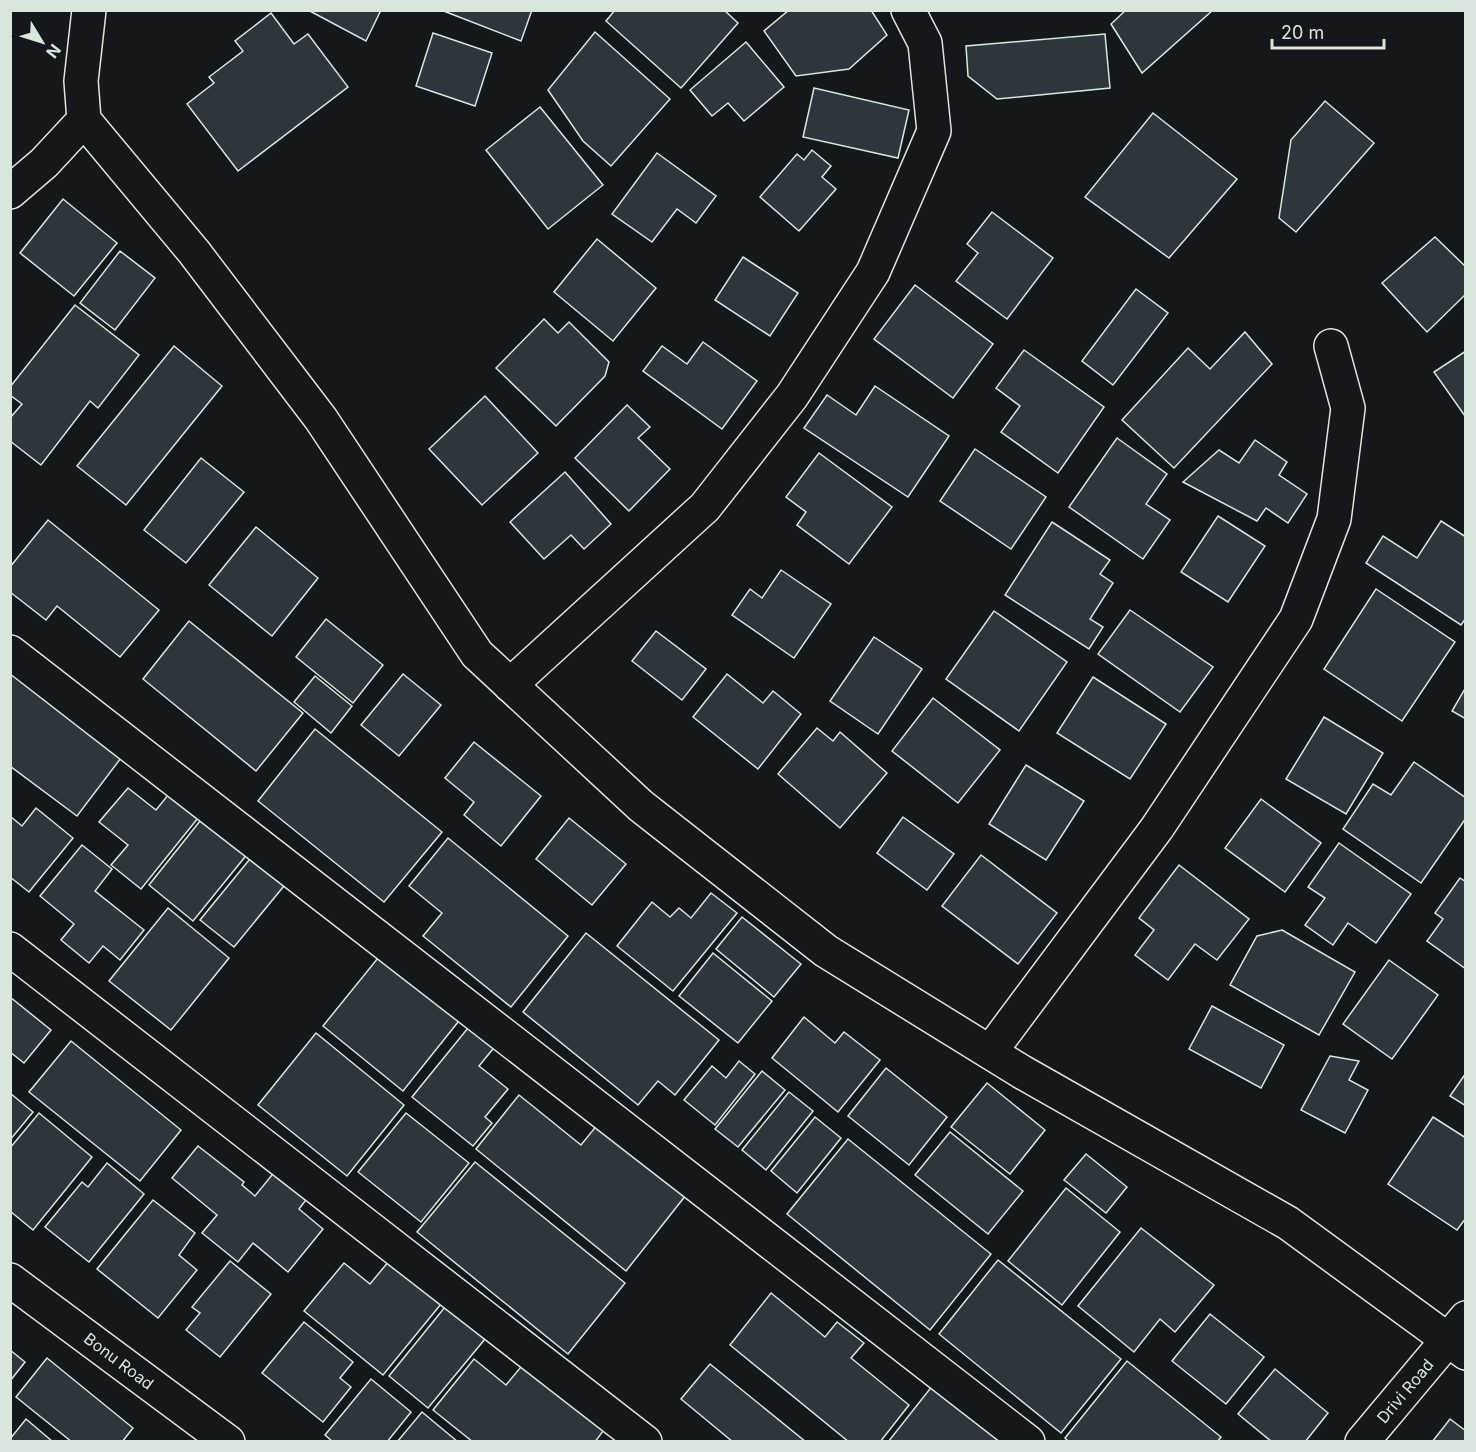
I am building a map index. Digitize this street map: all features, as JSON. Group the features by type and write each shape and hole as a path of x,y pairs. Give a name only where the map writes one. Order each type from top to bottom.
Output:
{"street":[{"path":"89,10 81,81 84,120 194,252 321,419 477,654 641,806 826,951 990,1052 1288,1223 1460,1337"},
{"path":"510,685 705,507 792,396 873,272 934,131 925,44 908,10"},
{"path":"10,192 44,162 84,120"},
{"path":"990,1052 1157,828 1296,619 1334,519 1348,408 1331,346"},
{"path":"10,652 1028,1442"},
{"path":"10,949 645,1442"},
{"name":"Bonu Road","path":"10,1280 221,1439"},
{"name":"Drivi Road","path":"1362,1442 1460,1337"}],"building":[{"path":"308,10 381,10 366,41"},
{"path":"441,10 532,10 521,41"},
{"path":"615,10 724,10 738,23 681,88 606,21"},
{"path":"789,10 871,10 887,35 849,69 796,76 764,31"},
{"path":"1126,10 1213,10 1142,73 1111,24"},
{"path":"271,13 294,44 308,34 348,87 238,171 187,104 214,83 209,77 243,51 235,41"},
{"path":"595,32 670,99 611,166 583,141 548,90"},
{"path":"433,33 492,53 475,106 416,86"},
{"path":"1105,34 1110,88 997,99 968,76 966,46"},
{"path":"746,42 784,87 744,121 728,103 712,116 690,90"},
{"path":"814,88 909,110 898,158 803,137"},
{"path":"1325,101 1374,143 1296,232 1279,218 1291,140"},
{"path":"540,107 603,185 548,229 486,150"},
{"path":"1153,113 1237,179 1169,258 1085,197"},
{"path":"812,150 831,166 822,177 836,189 799,231 760,197 797,154 804,160"},
{"path":"657,153 716,196 696,223 677,209 652,242 612,214"},
{"path":"63,199 117,243 74,296 20,253"},
{"path":"992,212 1053,258 1007,319 956,281 978,253 967,244"},
{"path":"1435,237 1466,267 1466,294 1427,332 1382,283"},
{"path":"597,239 656,288 613,341 554,292"},
{"path":"120,251 155,278 115,330 80,303"},
{"path":"743,257 798,293 770,336 715,300"},
{"path":"915,285 993,344 953,398 874,339"},
{"path":"1136,289 1168,313 1113,385 1082,361"},
{"path":"75,305 139,355 98,408 90,401 41,465 10,441 10,418 22,404 10,395 10,387"},
{"path":"544,319 558,333 569,322 609,362 605,376 556,426 496,368"},
{"path":"1245,332 1272,364 1174,468 1122,420 1188,348 1210,369"},
{"path":"703,342 757,381 722,429 643,371 662,346 687,364"},
{"path":"174,346 222,386 126,505 77,466"},
{"path":"1024,350 1104,407 1058,473 1001,432 1020,406 996,388"},
{"path":"1466,351 1466,416 1465,416 1434,372"},
{"path":"875,386 949,436 908,497 804,428 827,395 856,415"},
{"path":"485,396 538,453 482,505 429,449"},
{"path":"627,405 650,427 638,438 670,469 629,511 575,458"},
{"path":"1117,438 1167,474 1146,504 1170,520 1143,559 1069,507"},
{"path":"1255,440 1287,462 1279,475 1307,494 1288,523 1266,508 1257,521 1183,482 1219,450 1239,463"},
{"path":"975,449 1046,497 1011,549 940,501"},
{"path":"819,453 892,507 849,564 797,525 806,512 786,497"},
{"path":"201,458 244,492 186,563 144,530"},
{"path":"565,472 611,524 584,549 571,535 544,559 510,522"},
{"path":"1218,516 1265,546 1228,602 1181,572"},
{"path":"48,520 159,610 120,657 57,606 46,620 10,592 10,567"},
{"path":"1441,521 1466,537 1466,618 1461,625 1366,563 1383,536 1417,558"},
{"path":"1052,522 1110,560 1100,574 1113,583 1090,619 1103,627 1089,649 1005,595"},
{"path":"256,527 318,578 272,636 209,585"},
{"path":"781,570 831,604 794,658 732,615 750,589 762,598"},
{"path":"1376,589 1455,642 1402,721 1324,669"},
{"path":"1130,610 1213,667 1180,712 1098,654"},
{"path":"994,611 1067,662 1019,731 946,679"},
{"path":"326,619 383,665 353,703 296,657"},
{"path":"189,621 303,713 256,771 143,679"},
{"path":"656,631 706,669 682,700 632,661"},
{"path":"874,637 922,669 878,734 830,701"},
{"path":"10,668 124,754 77,816 10,766"},
{"path":"403,674 441,705 399,756 361,725"},
{"path":"727,674 763,703 773,691 801,714 758,769 693,717"},
{"path":"315,676 352,706 331,733 294,702"},
{"path":"1093,677 1166,724 1130,779 1057,733"},
{"path":"1466,687 1466,719 1452,711"},
{"path":"933,698 1000,750 958,803 892,751"},
{"path":"1324,717 1383,753 1346,814 1286,779"},
{"path":"817,728 833,741 840,732 887,773 840,828 778,774"},
{"path":"315,729 442,832 384,902 258,801"},
{"path":"474,742 541,796 501,846 464,815 474,802 445,778"},
{"path":"1414,762 1466,798 1466,818 1421,883 1343,829 1373,784 1391,795"},
{"path":"1026,765 1084,801 1046,860 989,824"},
{"path":"177,784 206,808 141,889 111,865 128,845 99,822 128,788 156,810"},
{"path":"1261,799 1321,843 1285,892 1225,848"},
{"path":"36,808 73,838 29,892 10,877 10,816 22,826"},
{"path":"208,811 253,847 193,921 149,885"},
{"path":"903,817 954,854 927,890 877,853"},
{"path":"569,818 626,864 592,905 536,859"},
{"path":"448,838 568,936 511,1007 423,936 442,913 409,886"},
{"path":"1339,843 1411,894 1376,943 1348,923 1333,945 1305,925 1325,898 1308,887"},
{"path":"82,845 112,869 95,891 144,930 120,960 103,946 89,963 61,940 74,924 40,896"},
{"path":"254,854 288,881 234,947 200,920"},
{"path":"981,855 1057,913 1018,964 942,906"},
{"path":"1179,865 1249,919 1217,960 1195,944 1168,980 1135,955 1154,930 1139,918"},
{"path":"1460,878 1466,882 1466,969 1427,941 1443,919 1435,913"},
{"path":"711,893 737,913 673,991 617,946 652,902 670,917 679,908 691,918"},
{"path":"168,908 229,958 171,1030 109,981"},
{"path":"742,917 801,964 774,997 716,949"},
{"path":"1282,930 1355,972 1319,1035 1230,985 1257,936"},
{"path":"586,933 719,1040 675,1095 658,1081 638,1105 523,1012"},
{"path":"382,953 462,1017 403,1091 323,1026"},
{"path":"713,953 772,1001 738,1043 679,996"},
{"path":"1389,960 1438,995 1392,1059 1343,1024"},
{"path":"10,997 51,1030 24,1063 10,1052"},
{"path":"1212,1006 1284,1045 1261,1088 1189,1049"},
{"path":"804,1017 835,1043 844,1032 880,1060 838,1112 772,1058"},
{"path":"472,1023 497,1044 479,1066 508,1089 485,1117 492,1123 473,1146 412,1097"},
{"path":"316,1033 404,1105 347,1176 258,1105"},
{"path":"71,1041 181,1130 140,1181 29,1092"},
{"path":"1330,1056 1359,1061 1349,1080 1368,1090 1345,1133 1301,1110"},
{"path":"739,1061 755,1074 715,1125 684,1100 712,1066 726,1078"},
{"path":"886,1068 947,1117 909,1165 848,1116"},
{"path":"762,1071 785,1090 738,1147 715,1129"},
{"path":"1466,1073 1466,1106 1450,1096"},
{"path":"987,1083 1045,1130 1010,1174 951,1127"},
{"path":"789,1092 813,1111 766,1170 742,1150"},
{"path":"10,1093 33,1112 10,1140"},
{"path":"519,1095 581,1145 598,1124 686,1195 626,1271 476,1149"},
{"path":"39,1113 92,1157 33,1230 10,1211 10,1148"},
{"path":"406,1113 469,1163 421,1222 358,1172"},
{"path":"815,1117 841,1138 797,1193 771,1171"},
{"path":"1433,1117 1466,1138 1466,1218 1457,1230 1388,1184"},
{"path":"950,1132 1023,1191 988,1234 915,1175"},
{"path":"848,1139 991,1254 930,1330 787,1214"},
{"path":"198,1146 244,1182 242,1185 255,1196 276,1170 309,1196 299,1209 323,1229 288,1272 253,1243 238,1262 202,1233 217,1215 172,1178"},
{"path":"1086,1154 1127,1187 1106,1213 1064,1180"},
{"path":"475,1162 625,1283 568,1354 417,1232"},
{"path":"107,1163 144,1194 89,1262 45,1227 82,1182 88,1187"},
{"path":"1066,1188 1120,1232 1062,1305 1008,1261"},
{"path":"153,1200 195,1233 179,1255 197,1270 158,1318 97,1269"},
{"path":"1141,1228 1214,1285 1175,1332 1160,1319 1134,1352 1078,1306"},
{"path":"998,1260 1121,1359 1061,1433 939,1334"},
{"path":"230,1261 271,1294 220,1357 186,1330 200,1313 192,1307"},
{"path":"389,1261 441,1304 383,1375 304,1311 344,1263 370,1284"},
{"path":"771,1293 825,1337 837,1322 864,1343 851,1358 909,1405 880,1442 849,1442 730,1345"},
{"path":"445,1307 485,1339 428,1408 389,1376"},
{"path":"1210,1314 1264,1357 1226,1404 1172,1361"},
{"path":"304,1322 353,1362 340,1378 351,1387 323,1422 262,1373"},
{"path":"10,1350 25,1362 10,1381"},
{"path":"47,1358 133,1428 122,1442 72,1442 16,1397"},
{"path":"474,1359 506,1385 525,1362 606,1427 595,1442 473,1442 433,1410"},
{"path":"1127,1361 1221,1437 1217,1442 1069,1442 1065,1438"},
{"path":"710,1364 806,1442 733,1442 681,1399"},
{"path":"1275,1369 1328,1413 1305,1442 1272,1442 1238,1414"},
{"path":"371,1379 411,1412 387,1442 333,1442 325,1435"},
{"path":"933,1385 1004,1442 888,1442"},
{"path":"422,1412 458,1442 397,1442"},
{"path":"26,1419 53,1442 10,1442"},
{"path":"1450,1419 1466,1431 1466,1442 1432,1442"}]}
